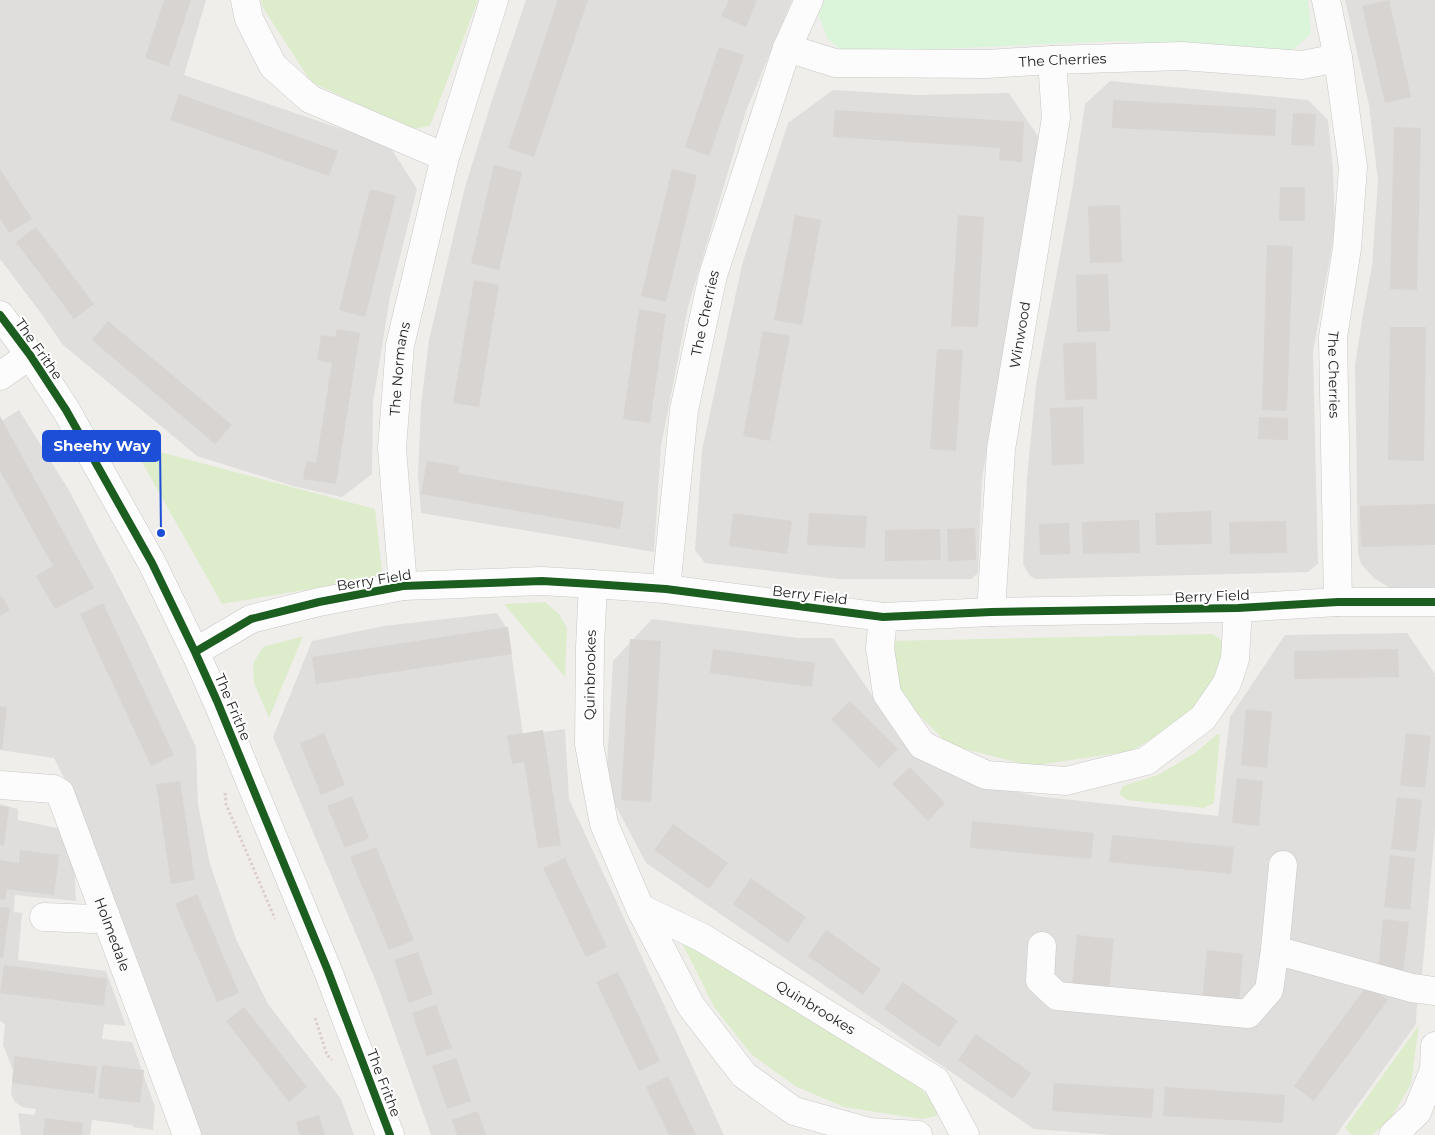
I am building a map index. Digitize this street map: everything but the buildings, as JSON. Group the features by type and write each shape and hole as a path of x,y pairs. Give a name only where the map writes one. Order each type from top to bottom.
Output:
{"street":[{"path":"245,0 249,19 274,66 310,100 445,157"},
{"name":"The Normans","path":"403,586 392,448 400,345 445,157 494,0"},
{"name":"The Cherries","path":"666,589 684,410 714,275 787,48 809,0"},
{"name":"The Cherries","path":"1326,0 1338,58 1353,167 1347,248 1333,338 1338,602"},
{"name":"The Cherries","path":"787,48 835,64 987,64 1182,56 1302,65 1338,58"},
{"name":"Winwood","path":"991,612 1000,449 1056,118 1052,60"},
{"name":"The Frithe","path":"0,315 30,355 66,410 152,563 196,652 328,971 390,1135"},
{"path":"0,376 30,355"},
{"name":"Berry Field","path":"196,652 251,619 319,602 403,586 542,581 593,584 666,589 883,617 991,612 1238,608 1338,602 1435,602"},
{"name":"Quinbrookes","path":"593,584 589,744 604,824 640,908 691,1006 744,1075 794,1111 869,1132 918,1135"},
{"name":"Berry Field","path":"883,617 880,648 887,694 922,745 986,775 1066,782 1146,761 1203,718 1227,683 1235,659 1238,608"},
{"name":"Holmedale","path":"0,785 54,789 60,794 187,1135"},
{"path":"1042,946 1040,980 1058,996 1248,1014 1269,990 1275,950 1283,864"},
{"name":"Quinbrookes","path":"640,908 701,937 936,1081 965,1135"},
{"path":"44,917 93,919 105,914"},
{"path":"1275,950 1412,988 1435,991"},
{"path":"1393,1135 1418,1112 1434,1070 1435,1046"}],"shaded area":[{"path":"0,0 206,0 184,75 389,145 417,189 390,297 373,402 372,474 342,497 293,486 197,456 62,344 0,259"},
{"path":"526,0 792,0 746,111 688,307 661,446 654,552 421,513 418,475 421,405 429,340 465,187"},
{"path":"1345,0 1435,0 1435,587 1390,588 1374,578 1361,564 1358,552 1355,365 1372,266 1378,181 1369,105"},
{"path":"1110,81 1308,100 1328,120 1333,169 1335,230 1313,352 1318,564 1308,572 1036,579 1030,576 1023,564 1027,478 1036,385 1072,191 1085,104"},
{"path":"833,90 917,95 1009,93 1039,138 982,478 978,573 971,579 838,579 705,563 695,550 702,450 742,265 788,123"},
{"path":"19,410 70,492 144,635 196,747 198,804 210,864 236,939 268,1004 341,1099 354,1135 199,1135 79,808 54,758 0,750 0,422"},
{"path":"497,613 508,630 523,735 565,729 569,799 724,1135 431,1135 379,989 273,737 312,641 384,626"},
{"path":"652,619 798,638 833,638 889,720 973,782 1036,796 1218,816 1230,717 1285,635 1407,633 1435,674 1435,829 1416,1024 1336,1135 1112,1135 1034,1129 646,863 609,793 607,767 613,661"},
{"path":"0,804 18,809 18,820 62,829 74,862 76,901 15,895 14,912 22,913 18,960 106,971 126,1026 104,1024 102,1039 132,1042 155,1107 153,1130 133,1127 132,1125 92,1120 90,1135 21,1135 18,1113 34,1115 36,1109 22,1107 15,1102 11,1094 13,1070 3,1045 5,1024 0,1021"}],"green space":[{"path":"261,0 478,0 430,126 412,129 311,82 262,6"},
{"path":"825,0 1308,0 1311,34 1290,52 1118,41 845,53 828,39 818,14"},
{"path":"134,448 160,452 375,509 382,572 370,579 222,604"},
{"path":"545,602 559,614 567,628 565,677 504,604"},
{"path":"1213,634 1230,647 1209,700 1169,730 1130,751 1032,766 949,745 903,699 888,641"},
{"path":"303,636 269,718 254,683 253,664 263,647"},
{"path":"1220,734 1214,803 1204,808 1127,800 1119,794 1123,786 1158,775 1195,753 1216,735"},
{"path":"692,936 708,937 918,1086 938,1107 937,1116 922,1119 844,1107 795,1086 751,1054 714,1007 682,943"},
{"path":"1419,1025 1411,1084 1391,1118 1372,1135 1352,1135 1345,1128"}],"cycle path":[{"path":"0,315 30,355 66,410 152,563 195,652 328,971 390,1135"},
{"path":"195,652 251,619 319,602 403,586 542,581 593,584 666,589 883,617 991,612 1238,608 1338,602 1435,602"}],"place":[{"name":"Sheehy Way","path":"161,533"}]}
